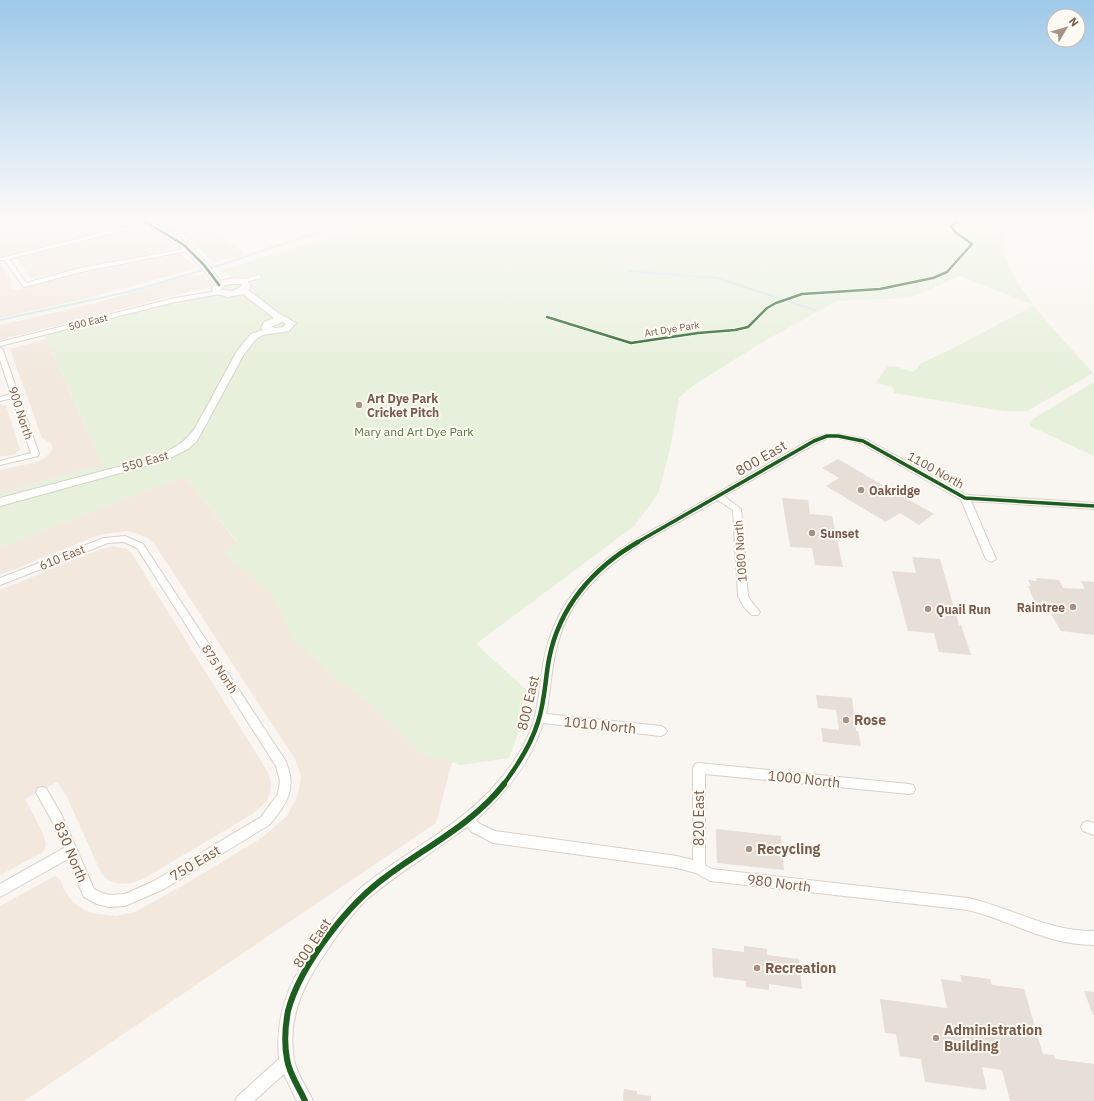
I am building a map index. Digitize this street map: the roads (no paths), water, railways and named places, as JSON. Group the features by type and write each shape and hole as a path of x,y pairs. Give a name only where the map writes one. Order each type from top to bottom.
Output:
{"street":[{"path":"12,269 25,285 83,269"},
{"path":"209,269 229,281 243,285 234,294"},
{"path":"212,272 218,288 234,294 268,317 269,327"},
{"path":"218,288 229,281"},
{"name":"550 East","path":"0,502 152,461 178,451 193,439 240,353 254,336 261,333 276,320 283,319 243,285"},
{"name":"500 East","path":"0,344 218,288"},
{"name":"900 North","path":"0,350 35,454 0,464"},
{"path":"0,399 15,395"},
{"name":"800 East","path":"287,1062 286,1030 291,1001 306,969 336,926 354,903 366,892 468,820 487,803 512,774 528,746 539,718 554,636 566,611 580,589 600,568 618,554 718,496 814,441 827,436 844,437"},
{"name":"1100 North","path":"844,437 869,444 965,498 1094,506"},
{"name":"1080 North","path":"718,496 737,509 743,596 747,605 755,612"},
{"path":"965,498 991,559"},
{"name":"610 East","path":"0,582 99,542 125,539"},
{"name":"875 North","path":"125,539 140,546 281,764 285,774 285,793 275,810"},
{"name":"1010 North","path":"539,718 661,731"},
{"name":"1000 North","path":"699,768 909,789"},
{"name":"820 East","path":"699,768 699,868"},
{"name":"830 North","path":"42,792 58,820 89,893 97,898 108,901"},
{"name":"750 East","path":"108,901 125,900 159,885 265,821 275,810"},
{"name":"980 North","path":"468,820 476,828 493,837 677,862 699,868 710,875 968,904 992,910 1051,934 1072,939 1094,938"},
{"path":"0,891 71,851"},
{"path":"243,1101 287,1062 306,1101"}],"waterway":[{"path":"0,320 128,292 205,269"},
{"path":"628,271 717,278 781,299"},
{"path":"785,300 815,310"}],"place":[{"name":"Art Dye Park Cricket Pitch","path":"359,405"},
{"name":"Oakridge","path":"861,490"},
{"name":"Sunset","path":"812,533"},
{"name":"Raintree","path":"1073,607"},
{"name":"Quail Run","path":"928,609"},
{"name":"Rose","path":"846,720"},
{"name":"Recycling","path":"749,849"},
{"name":"Recreation","path":"757,968"},
{"name":"Administration Building","path":"936,1038"}],"park label":[{"name":"Mary and Art Dye Park","path":"414,431"}]}
